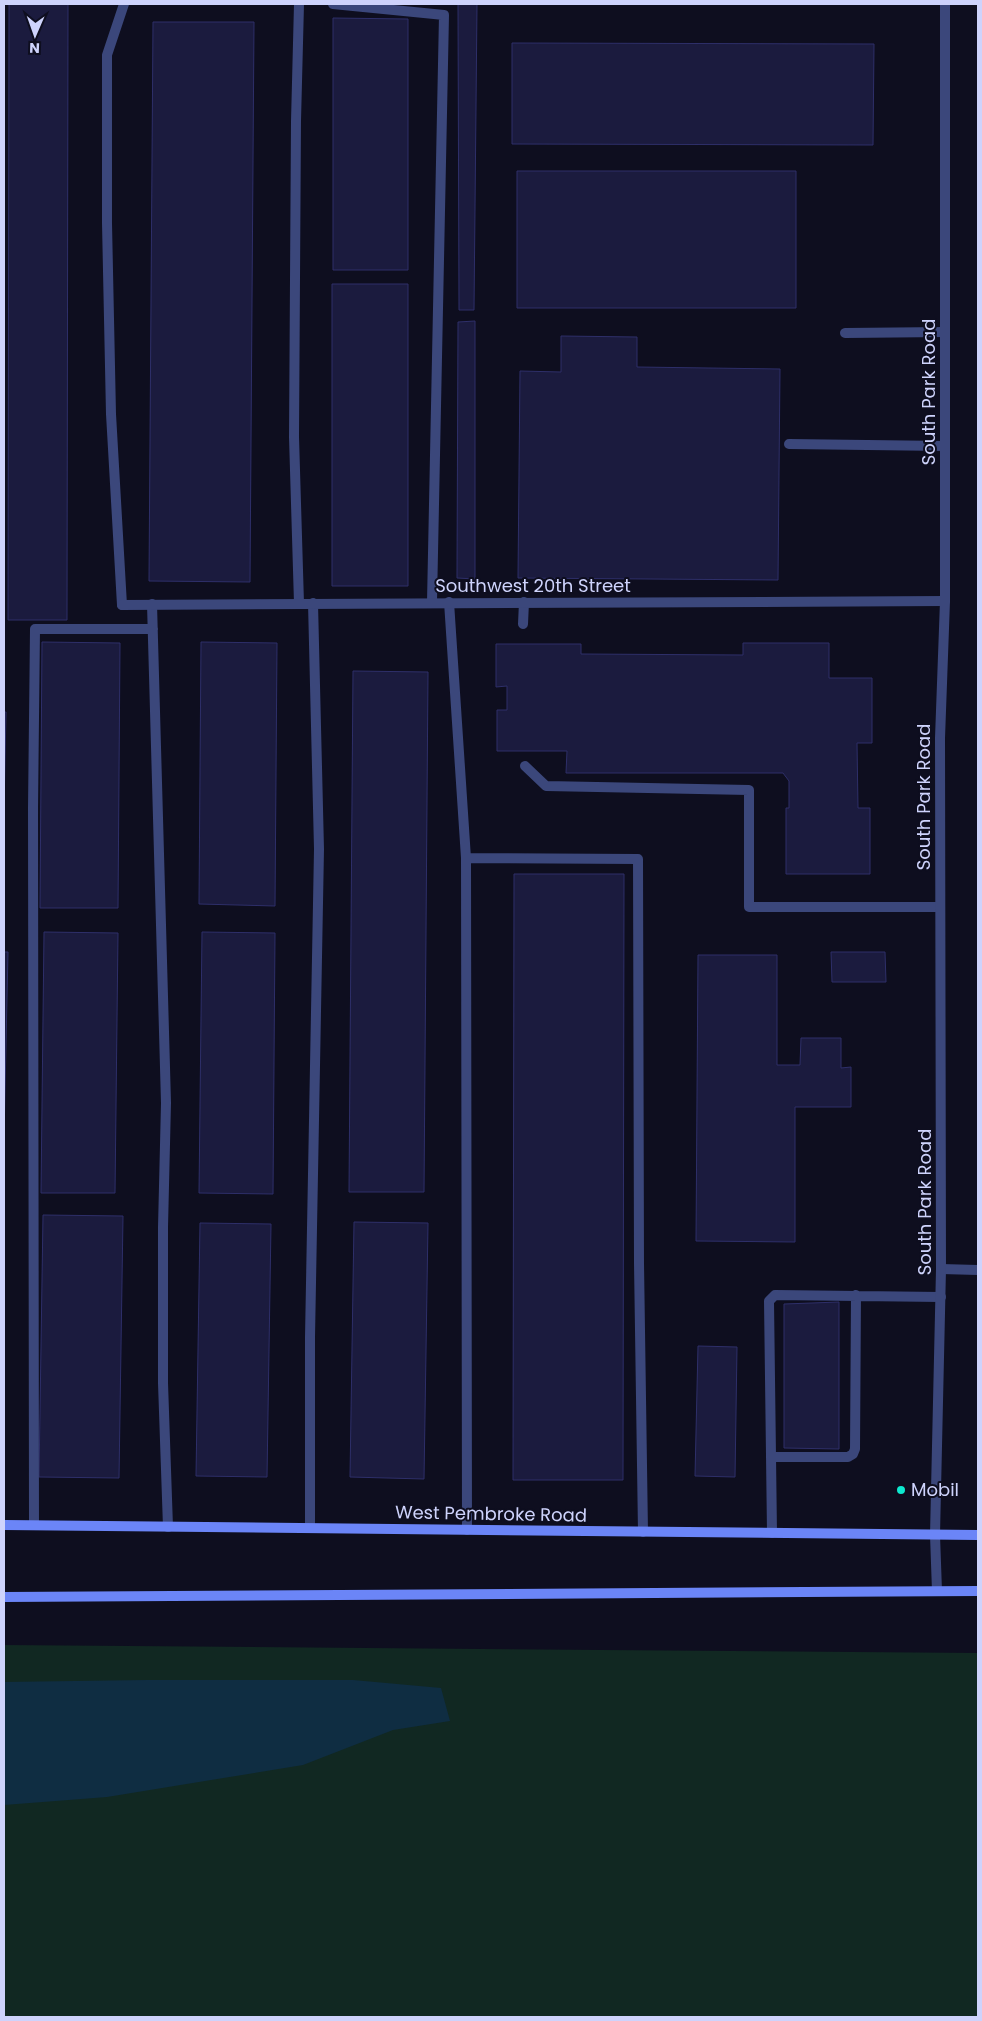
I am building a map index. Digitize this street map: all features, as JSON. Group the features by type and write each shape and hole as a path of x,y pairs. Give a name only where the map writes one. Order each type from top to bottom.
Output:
{"main road":[{"name":"West Pembroke Road","path":"4,1525 978,1535"},
{"path":"4,1597 978,1591"}],"street":[{"name":"Southwest 20th Street","path":"124,4 107,55 106,222 111,414 122,605 945,600"},
{"path":"299,4 296,121 294,437 299,603"},
{"path":"333,4 444,15 432,602"},
{"name":"South Park Road","path":"937,1591 935,1535 942,1269 940,738 945,600 945,4"},
{"path":"845,333 945,332"},
{"path":"789,444 945,446"},
{"path":"449,602 466,858 467,1530"},
{"path":"524,602 524,624"},
{"path":"310,1528 310,1337 320,849 313,603"},
{"path":"152,604 166,1103 163,1228 163,1382 168,1526"},
{"path":"34,1525 33,808 35,629 153,629"},
{"path":"525,766 546,786 749,790 749,907 940,907"},
{"path":"466,858 638,859 639,1263 643,1532"},
{"path":"942,1269 978,1270"},
{"path":"772,1533 770,1301 772,1297 775,1295 856,1295 941,1297"},
{"path":"771,1457 848,1457 853,1454 855,1449 856,1295"}],"green space":[{"path":"4,1645 978,1653 978,2017 4,2017"}],"water":[{"path":"353,1680 441,1688 450,1721 393,1730 303,1765 107,1797 4,1805 4,1682"}],"building":[{"path":"9,4 68,4 67,620 8,620"},
{"path":"458,4 477,4 474,310 459,310"},
{"path":"333,18 408,19 408,270 333,270"},
{"path":"153,22 254,22 250,582 149,581"},
{"path":"512,43 874,44 873,145 512,144"},
{"path":"517,171 796,171 796,308 517,308"},
{"path":"332,284 408,284 408,586 332,586"},
{"path":"475,321 475,579 457,578 458,322"},
{"path":"561,336 637,337 637,367 780,369 778,580 518,578 520,371 561,372"},
{"path":"42,642 120,643 118,908 40,908"},
{"path":"201,642 277,643 275,906 199,904"},
{"path":"743,643 829,643 829,678 872,678 872,743 857,743 858,808 870,808 870,874 786,874 786,808 789,808 789,781 783,773 566,773 567,751 497,751 497,710 507,710 507,686 496,687 496,644 581,644 581,654 743,655"},
{"path":"353,671 428,672 424,1192 349,1192"},
{"path":"4,712 6,712 4,810"},
{"path":"514,874 624,874 623,1480 513,1480"},
{"path":"44,932 118,933 115,1193 41,1193"},
{"path":"202,932 275,933 273,1194 199,1193"},
{"path":"4,952 8,952 4,1138"},
{"path":"831,952 885,952 886,982 832,982"},
{"path":"698,955 777,955 777,1065 800,1065 801,1038 841,1038 841,1068 851,1067 851,1107 795,1107 795,1242 696,1241"},
{"path":"43,1215 123,1216 119,1478 39,1477"},
{"path":"354,1222 428,1223 424,1479 350,1477"},
{"path":"200,1223 271,1224 267,1477 196,1476"},
{"path":"839,1302 839,1449 784,1448 784,1304"},
{"path":"698,1346 737,1347 735,1477 695,1476"}],"place":[{"name":"Mobil","path":"901,1490"}]}
